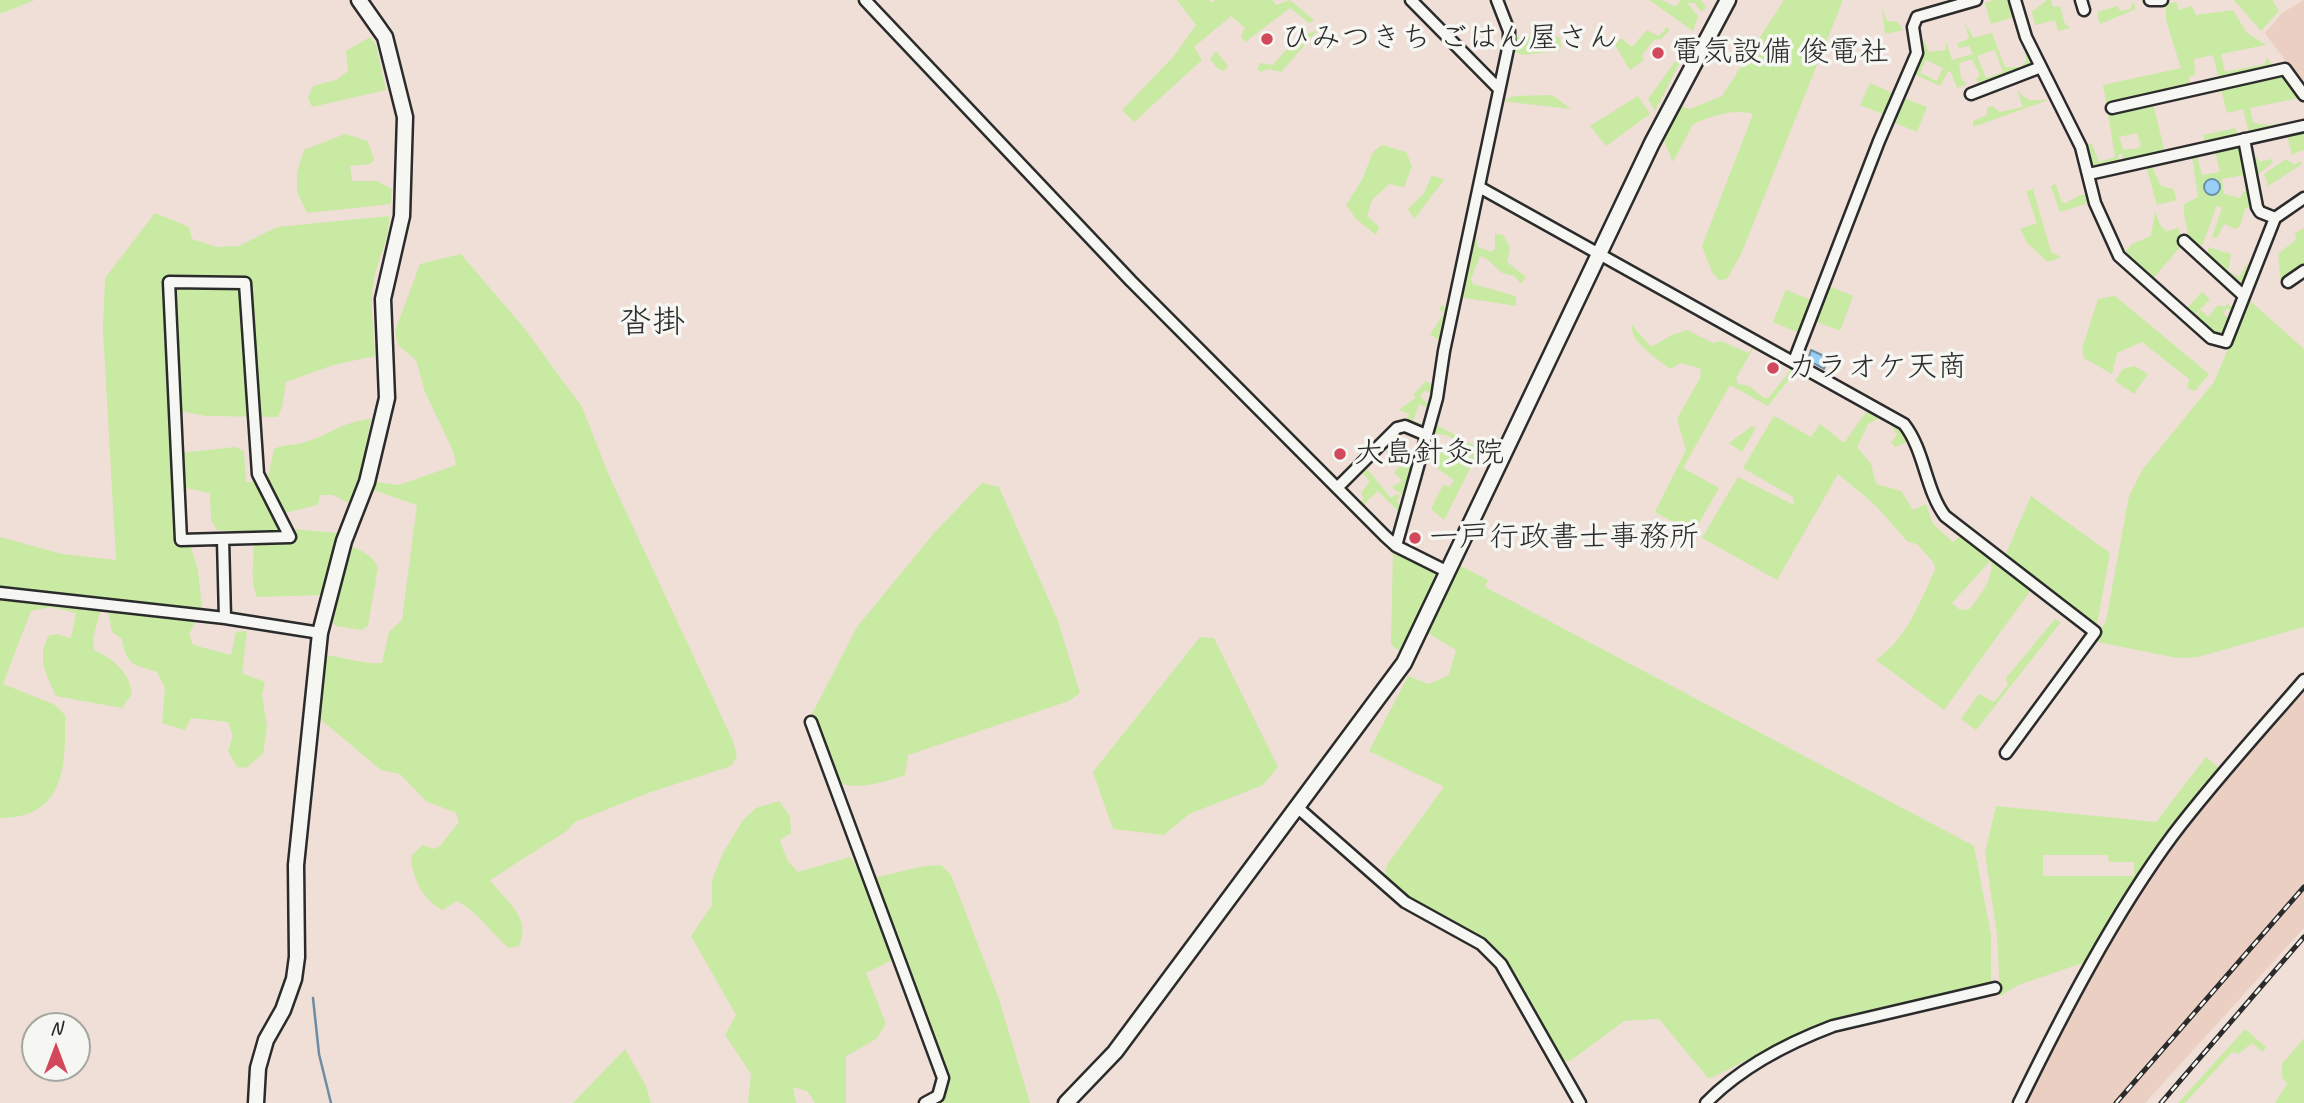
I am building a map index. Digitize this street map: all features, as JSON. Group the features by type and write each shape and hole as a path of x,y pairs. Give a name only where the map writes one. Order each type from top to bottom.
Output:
{"street":[{"path":"256,1103 258,1068 266,1040 283,1010 297,957 296,865 320,633 344,541 367,482 387,398 383,299 402,216 405,117 385,37 359,0"},
{"path":"865,0 1131,281 1396,546 1448,572"},
{"path":"1411,0 1499,89"},
{"path":"1396,546 1437,398 1509,44 1509,31 1497,0"},
{"path":"1066,1103 1115,1052 1404,663 1652,143 1728,0"},
{"path":"1794,361 1879,141 1917,53 1914,22 1917,17 1976,0"},
{"path":"2015,0 2026,37 2081,147 2090,174 2095,203 2119,256 2211,338 2226,342 2274,218 2304,198"},
{"path":"2150,0 2162,0"},
{"path":"1971,93 2041,67"},
{"path":"2112,108 2286,69 2304,95"},
{"path":"2090,174 2304,126"},
{"path":"2244,139 2257,207 2260,212 2274,218"},
{"path":"1479,187 1904,424 1916,443 1935,500 1945,516 2095,632 2006,753"},
{"path":"2184,241 2244,296"},
{"path":"2288,282 2304,271"},
{"path":"169,282 245,284 258,474 290,537 223,539 181,540 169,282"},
{"path":"1337,488 1397,428 1405,426 1426,435"},
{"path":"223,539 225,618"},
{"path":"0,593 225,618 320,633"},
{"path":"2019,1103 2070,1004 2138,886 2182,825 2304,680"},
{"path":"811,722 943,1078 938,1096 925,1103"},
{"path":"1297,807 1405,902 1481,944 1501,964 1580,1103"},
{"path":"1706,1103 1755,1064 1809,1035 1833,1026 1995,988"}],"shaded area":[{"path":"2304,0 2304,86 2265,33 2282,13"},
{"path":"2304,680 2304,928 2145,1103 2019,1103 2070,1004 2173,835"}],"green space":[{"path":"0,0 35,0 0,14"},
{"path":"1177,0 1209,0 1212,3 1215,0 1272,0 1276,5 1290,0 1314,20 1309,23 1290,8 1245,42 1241,36 1245,28 1231,16 1194,47 1202,60 1134,122 1122,110 1174,56 1196,25"},
{"path":"1649,0 1662,0 1675,7 1681,0 1701,0 1706,7 1702,12 1694,3 1687,3 1698,16 1693,31"},
{"path":"1784,0 1843,0 1742,252 1727,279 1719,280 1712,272 1702,246 1753,114 1730,112 1693,124 1673,162 1662,136 1677,105 1690,109 1722,96"},
{"path":"2009,0 2014,17 1991,24 1985,3"},
{"path":"2047,0 2051,0 2053,7 2060,6 2065,24 2070,28 2058,31 2055,20 2035,25 2032,12"},
{"path":"2234,0 2272,0 2279,11 2261,31"},
{"path":"2133,1 2136,9 2100,24 2097,12 2118,6 2120,11 2131,9"},
{"path":"2176,2 2179,10 2192,6 2196,15 2233,10 2246,32 2266,45 2221,54 2225,72 2265,64 2267,57 2274,68 2219,80 2213,55 2194,59 2195,75 2189,76 2191,88 2107,106 2103,85 2181,68 2166,20 2166,4"},
{"path":"1882,8 1887,21 1898,22 1903,30 1885,34"},
{"path":"1965,23 1973,38 1992,33 2005,67 2021,67 2026,61 2025,47 2030,65 1979,86 1976,79 1980,75 1972,59 1959,63 1961,79 1967,84 1957,88 1951,72 1948,72 1940,86 1914,74 1924,40 1929,52 1946,50 1946,41 1952,60 1973,54 1969,46 1959,48 1957,44 1969,38","holes":["1995,50 2003,72 1986,78 1977,56","1926,60 1943,68 1937,81 1920,73"]},
{"path":"1667,27 1670,30 1661,39 1654,40 1642,55 1644,60 1630,70 1615,45 1621,38 1632,47 1647,30 1659,36"},
{"path":"1318,30 1281,72 1268,69 1261,72 1257,69 1260,63 1273,65 1285,51 1307,34"},
{"path":"370,37 376,45 386,90 312,107 308,97 313,86 336,80 348,71 346,51"},
{"path":"1517,37 1560,37 1561,47 1559,51 1522,55 1512,50 1513,40"},
{"path":"1686,46 1688,47 1655,111 1648,99"},
{"path":"1216,51 1228,66 1224,71 1218,69 1210,59"},
{"path":"2278,76 2289,81 2299,98 2250,108 2253,123 2271,125 2300,120 2302,123 2249,133 2243,109 2227,113 2221,89"},
{"path":"1870,83 1894,94 1885,115 1860,105"},
{"path":"2017,90 2028,99 2048,100 1973,127 1973,121 1987,115 1987,108 1992,106 2000,112 2023,107"},
{"path":"1552,95 1571,109 1501,101 1514,96"},
{"path":"1638,96 1650,114 1606,146 1590,126"},
{"path":"1904,98 1927,107 1917,132 1893,122"},
{"path":"2153,103 2165,153 2124,161 2122,153 2118,155 2120,162 2098,167 2091,163 2086,145 2092,144 2099,162 2115,157 2108,114","holes":["2137,133 2141,145 2139,148 2124,150 2119,137"]},
{"path":"2236,128 2237,135 2205,143 2203,135"},
{"path":"2304,131 2304,152 2302,150 2292,155 2287,135"},
{"path":"345,134 368,141 374,160 370,164 350,166 352,181 377,181 392,189 391,204 307,213 297,192 297,172 304,150"},
{"path":"1382,145 1406,152 1412,166 1404,187 1389,184 1372,200 1367,216 1379,227 1376,235 1356,219 1346,205 1363,178 1373,152"},
{"path":"2236,146 2241,149 2245,175 2222,179 2224,194 2240,198 2247,187 2252,206 2245,209 2240,226 2236,229 2224,224 2217,238 2212,237 2222,208 2217,205 2202,246 2198,248 2188,237 2184,213 2184,204 2198,197 2192,156 2197,156 2202,175 2220,172 2215,150"},
{"path":"2249,146 2259,162 2271,159 2273,162 2254,178"},
{"path":"2286,159 2295,165 2300,161 2302,164 2265,188 2268,184 2264,174"},
{"path":"2151,165 2161,186 2173,189 2177,200 2157,205 2146,166"},
{"path":"1432,175 1444,180 1414,219 1408,209 1424,193"},
{"path":"2056,184 2061,201 2066,203 2080,195 2088,195 2089,199 2085,204 2060,212 2051,186"},
{"path":"2033,189 2051,252 2061,257 2048,262 2028,244 2020,229 2037,223 2026,191"},
{"path":"2155,211 2160,225 2166,231 2179,228 2181,246 2152,280 2125,252 2132,244 2151,236"},
{"path":"155,213 189,227 192,239 217,247 239,246 277,227 389,216 388,233 373,289 375,356 333,365 286,382 278,417 206,416 180,411 178,416 180,453 235,447 244,451 246,482 267,481 274,449 311,440 352,423 371,419 362,468 349,503 333,495 320,495 318,505 284,513 291,529 338,533 322,595 257,597 253,579 254,546 251,532 217,530 211,520 210,493 181,487 177,525 190,545 198,570 202,609 189,634 193,645 231,655 236,632 247,631 242,673 265,682 262,695 267,727 263,754 246,768 237,767 228,751 233,736 228,722 191,718 185,730 162,723 165,688 157,672 136,665 129,659 122,639 112,632 108,612 100,612 93,638 94,650 119,667 128,679 132,694 122,708 56,696 44,666 43,652 48,636 57,634 71,638 76,613 52,607 31,611 3,684 55,705 65,715 62,770 49,799 38,809 21,816 0,818 0,537 62,554 116,560 103,329 105,278"},
{"path":"2304,228 2304,267 2281,283 2278,254 2297,239 2294,234"},
{"path":"1475,232 1478,247 1491,252 1495,249 1495,234 1503,235 1510,247 1507,262 1526,277 1521,284 1514,276 1502,273 1480,256 1471,279 1473,284 1516,297 1516,306 1459,297 1472,233"},
{"path":"2208,247 2231,254 2228,271 2239,277 2247,264 2252,268 2245,282 2237,283 2208,259"},
{"path":"461,254 524,328 582,407 608,473 733,741 737,756 731,766 648,793 575,822 568,830 490,880 520,918 522,936 519,946 509,948 457,901 442,910 435,905 416,880 411,856 423,845 434,849 440,846 459,822 456,813 426,801 400,774 381,770 320,719 323,655 382,663 389,632 402,620 417,505 373,490 375,482 399,485 456,465 454,453 425,392 416,360 398,345 395,331 420,264"},
{"path":"1829,286 1853,296 1840,331 1815,321"},
{"path":"1786,290 1813,301 1799,333 1773,322"},
{"path":"2169,292 2187,308 2202,292 2210,299 2193,317"},
{"path":"2115,296 2209,374 2195,391 2187,388 2189,379 2142,342 2117,353 2112,374 2084,358 2082,349 2098,299"},
{"path":"2249,300 2304,349 2304,627 2198,657 2177,658 2093,641 2106,621 2129,496 2143,469 2214,382"},
{"path":"2228,304 2234,309 2233,313 2227,308 2223,313 2230,320 2223,335 2216,336 2194,318 2201,310 2208,317 2218,305 2224,307"},
{"path":"1442,305 1447,309 1440,341 1430,334 1444,313 1439,309"},
{"path":"1632,325 1651,347 1687,330 1713,343 1721,341 1748,353 1755,345 1736,378 1738,384 1749,386 1764,398 1768,398 1790,371 1789,363 1797,369 1768,406 1730,385 1683,468 1719,488 1693,533 1655,512 1686,450 1677,419 1700,378 1701,369 1681,363 1670,369 1640,344 1632,331"},
{"path":"2134,366 2148,374 2134,394 2115,381 2123,369"},
{"path":"1426,381 1436,388 1434,396 1425,390 1420,397 1432,407 1425,426 1418,427 1407,422 1409,414 1399,410 1415,398 1414,394","holes":["1419,404 1429,408 1422,424 1413,421"]},
{"path":"1869,408 1901,426 1910,441 1895,447 1891,442 1897,435 1891,425 1879,418 1868,424 1857,447 1871,464 1876,484 1901,491 1913,510 1926,504 1933,524 1953,542 1964,533 2033,587 1944,710 1876,660 1896,641 1911,620 1935,570 1934,563 1917,544 1908,542 1874,504 1838,474 1777,580 1702,538 1738,477 1794,505 1793,497 1743,468 1774,416 1811,437 1820,424 1844,443","holes":["1991,560 1986,586 1970,609 1960,610 1952,603"]},
{"path":"1435,424 1480,449 1444,520 1431,509 1443,485 1450,487 1454,480 1424,459 1428,443 1440,445 1467,460 1474,449 1446,435 1432,433"},
{"path":"1752,426 1756,428 1742,452 1729,443"},
{"path":"1416,451 1404,496 1392,487 1402,481 1394,472"},
{"path":"1367,469 1391,498 1397,494 1400,496 1396,501 1401,506 1400,513 1378,491 1362,506 1360,503 1364,498 1361,493 1370,481 1362,473"},
{"path":"982,483 999,487 1058,621 1080,693 1069,701 908,755 905,775 866,785 841,784 812,714 857,627 934,533"},
{"path":"2031,496 2110,553 2097,624 2089,623 2004,558"},
{"path":"348,546 365,553 378,567 368,626 362,630 336,626 332,621"},
{"path":"1393,549 1434,564 1437,572 1401,652 1391,645"},
{"path":"1459,565 1488,580 1485,587 1974,846 1991,935 1991,985 1835,1020 1805,1031 1709,1079 1659,1019 1624,1021 1570,1061 1556,1060 1513,982 1482,944 1383,883 1387,865 1444,787 1369,751 1408,676 1429,684 1449,675 1456,650 1428,633"},
{"path":"2055,619 2061,622 1976,730 1961,719 1979,694 1994,702 2008,685 2006,678"},
{"path":"1200,637 1214,638 1278,767 1263,785 1189,814 1164,835 1113,829 1093,772"},
{"path":"2206,757 2220,769 2162,839 2086,962 2018,985 2000,996 1997,934 1985,853 1996,806 2156,822","holes":["2043,855 2108,855 2109,862 2134,862 2134,876 2043,876"]},
{"path":"779,801 790,816 791,833 780,840 787,860 798,872 850,857 865,879 941,865 951,875 999,999 1030,1103 938,1103 943,1099 949,1078 904,954 866,973 886,1024 876,1039 846,1056 846,1103 815,1103 807,1091 793,1087 796,1103 748,1103 751,1074 725,1035 736,1015 691,936 712,905 712,880 723,853 743,820 756,808"},
{"path":"2245,1029 2266,1047 2263,1052 2252,1043 2238,1054 2232,1052 2185,1103 2178,1103"},
{"path":"2304,1038 2304,1103 2275,1103 2287,1084 2282,1077 2282,1064"},
{"path":"625,1049 646,1086 651,1103 573,1103"}],"water":[{"path":"2212,179 2218,181 2218,193 2212,195 2206,193 2204,187 2206,181"},
{"path":"1811,350 1828,358 1824,369 1808,360"}],"waterway":[{"path":"313,998 319,1054 331,1103"}],"railway":[{"path":"2116,1103 2304,887"},
{"path":"2161,1103 2304,937"}],"place":[{"name":"ひみつきち ごはん屋さん","path":"1267,39"},
{"name":"電気設備 俊電社","path":"1658,53"},
{"name":"カラオケ天商","path":"1773,368"},
{"name":"大島針灸院","path":"1340,454"},
{"name":"一戸行政書士事務所","path":"1415,538"}],"district":[{"name":"沓掛","path":"652,323"}]}
